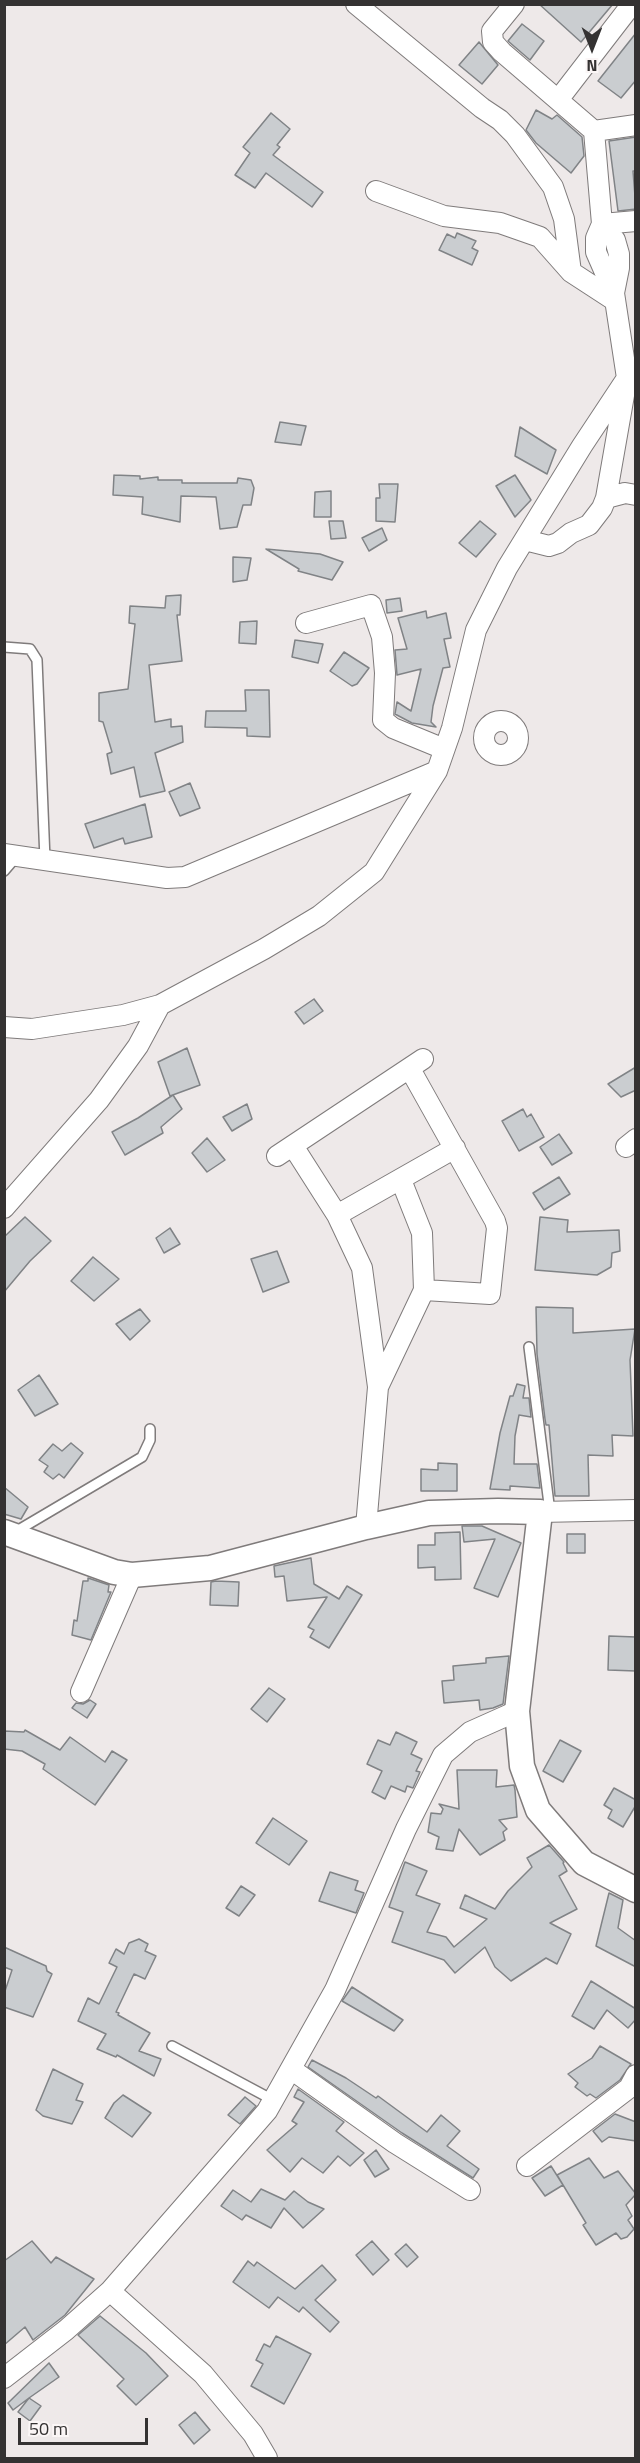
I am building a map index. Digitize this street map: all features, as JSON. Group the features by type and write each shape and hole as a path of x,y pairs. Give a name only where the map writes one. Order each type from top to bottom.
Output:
{"street":[{"path":"356,4 482,108 500,120 515,135 553,187 564,219 572,273"},
{"path":"514,4 492,31 493,42 594,131 602,224 596,238 596,252 614,297 627,378 606,498 602,508 589,525 558,543 549,546 525,540"},
{"path":"558,100 632,4"},
{"path":"594,131 636,125"},
{"path":"376,191 444,216 500,223 540,237 572,273 614,297"},
{"path":"602,224 636,221"},
{"path":"4,1027 32,1029 123,1015 160,1005 264,949 319,916 374,872 437,771 452,728 476,630 507,568 627,378"},
{"path":"606,498 626,492 636,495"},
{"path":"306,623 371,604 382,637 385,673 383,720 393,728 444,749"},
{"path":"452,728 484,735"},
{"path":"11,855 166,878 185,877 437,771"},
{"path":"4,1208 99,1100 138,1046 160,1005"},
{"path":"366,1527 378,1387 362,1268 337,1215 285,1151 416,1064 455,1148 497,1228 491,1290 486,1294 424,1290"},
{"path":"337,1215 455,1148"},
{"path":"378,1387 424,1290 422,1233 400,1180"},
{"path":"8,1533 114,1572 132,1575 210,1568 429,1513 636,1510"},
{"path":"545,1512 517,1712 522,1766 538,1810 584,1863 636,1890"},
{"path":"81,1692 132,1575"},
{"path":"4,2378 66,2330 110,2291 260,2120 335,1990 406,1829 444,1755 470,1732 517,1712"},
{"path":"291,2069 395,2143 470,2190"},
{"path":"527,2166 629,2088 636,2075"},
{"path":"110,2291 203,2374 253,2434 267,2458"}],"lane":[{"path":"4,648 30,649 37,660 45,860"},
{"path":"4,871 11,855"},
{"path":"529,1347 545,1512"},
{"path":"8,1533 142,1457 150,1440 150,1429"},
{"path":"172,2046 273,2100"}],"building":[{"path":"539,4 613,4 581,42"},
{"path":"522,24 544,41 530,60 508,41"},
{"path":"636,33 636,80 621,98 598,81"},
{"path":"479,42 498,65 482,84 459,65"},
{"path":"536,110 552,119 557,115 582,137 584,156 571,173 536,143 526,130"},
{"path":"271,113 290,129 277,145 280,147 273,155 323,192 312,207 266,173 255,188 235,175 250,153 243,147"},
{"path":"636,137 636,171 633,171 636,209 618,211 609,141"},
{"path":"457,233 476,241 472,248 478,251 472,265 439,250 447,234 455,238"},
{"path":"280,422 306,426 301,445 275,442"},
{"path":"520,427 556,450 547,474 515,456"},
{"path":"114,475 140,476 140,479 158,477 158,480 182,480 182,483 237,483 238,478 251,480 254,488 251,505 243,505 237,527 220,529 216,497 181,496 180,522 142,514 143,497 113,495"},
{"path":"515,475 531,500 515,517 496,486"},
{"path":"379,484 398,484 395,522 376,521 376,498 380,498"},
{"path":"331,491 331,517 314,517 315,492"},
{"path":"329,521 343,521 346,538 331,539"},
{"path":"480,521 496,534 476,557 459,543"},
{"path":"382,528 387,540 369,551 362,538"},
{"path":"266,549 320,554 343,562 332,580 298,571 299,569"},
{"path":"233,557 251,558 247,580 233,582"},
{"path":"181,595 180,615 177,615 182,661 149,665 155,722 171,719 171,727 182,726 183,742 155,753 165,791 140,797 134,767 111,774 107,754 112,752 103,722 99,721 99,693 128,689 135,624 129,623 130,606 165,608 166,596"},
{"path":"400,598 402,611 387,613 386,600"},
{"path":"426,611 427,618 446,613 451,638 444,639 450,667 443,668 433,706 431,722 436,727 412,723 395,714 397,702 411,711 421,669 397,675 395,650 407,649 398,618"},
{"path":"257,621 256,644 239,643 240,622"},
{"path":"295,640 323,644 318,663 292,657"},
{"path":"344,652 369,668 357,684 352,686 330,671"},
{"path":"245,690 269,690 270,737 247,736 247,728 205,727 206,711 246,711"},
{"path":"190,783 200,808 180,816 169,792"},
{"path":"145,804 152,837 125,844 123,838 94,848 85,824"},
{"path":"314,999 323,1011 304,1024 295,1012"},
{"path":"187,1048 200,1085 170,1096 158,1062"},
{"path":"636,1067 636,1090 621,1097 608,1084"},
{"path":"173,1095 182,1109 161,1127 163,1133 125,1155 112,1132"},
{"path":"247,1104 252,1119 232,1131 223,1117"},
{"path":"523,1109 527,1117 531,1114 544,1137 519,1151 502,1121"},
{"path":"559,1134 572,1153 552,1165 540,1147"},
{"path":"207,1138 225,1160 207,1172 192,1153"},
{"path":"559,1177 570,1194 544,1210 533,1193"},
{"path":"25,1217 51,1241 30,1261 4,1292 4,1237"},
{"path":"540,1217 568,1220 567,1232 619,1230 620,1251 612,1253 611,1267 597,1275 535,1270"},
{"path":"170,1228 180,1244 164,1253 156,1238"},
{"path":"277,1251 289,1282 263,1292 251,1259"},
{"path":"93,1257 119,1279 94,1301 71,1281"},
{"path":"536,1307 573,1308 573,1333 635,1329 630,1360 633,1436 612,1435 613,1456 588,1455 589,1496 555,1496 549,1425 546,1425 537,1354"},
{"path":"140,1309 150,1321 130,1340 116,1324"},
{"path":"39,1375 58,1404 35,1416 18,1390"},
{"path":"517,1384 525,1386 523,1398 529,1398 531,1417 519,1415 515,1436 514,1464 537,1464 540,1488 510,1486 510,1490 490,1489 500,1433 510,1396 513,1396"},
{"path":"71,1443 83,1453 64,1478 59,1474 53,1479 44,1472 48,1466 39,1460 53,1444 62,1451"},
{"path":"438,1463 457,1464 457,1491 421,1491 421,1469 438,1470"},
{"path":"4,1487 28,1507 21,1519 4,1514"},
{"path":"462,1526 482,1526 521,1543 498,1597 474,1588 495,1539 464,1542"},
{"path":"460,1532 461,1579 435,1580 435,1567 418,1568 418,1545 435,1545 435,1533"},
{"path":"567,1534 585,1534 585,1553 567,1553"},
{"path":"311,1558 314,1584 339,1599 347,1586 362,1595 329,1648 310,1637 314,1630 308,1627 327,1597 287,1601 284,1576 275,1577 274,1566"},
{"path":"88,1578 109,1585 108,1592 111,1592 91,1640 72,1635 74,1620 77,1621 83,1581 88,1581"},
{"path":"211,1582 239,1582 238,1606 210,1605"},
{"path":"609,1636 636,1637 636,1671 608,1670"},
{"path":"509,1656 503,1704 480,1710 479,1700 444,1703 442,1681 454,1680 453,1666 486,1663 486,1658"},
{"path":"269,1688 285,1699 267,1722 251,1709"},
{"path":"90,1700 96,1704 87,1718 72,1708 76,1703 83,1704"},
{"path":"25,1730 60,1750 70,1737 105,1762 112,1751 127,1760 95,1805 43,1769 45,1764 22,1751 4,1749 4,1731 24,1732"},
{"path":"396,1732 417,1742 411,1754 422,1759 416,1771 420,1772 413,1788 407,1786 405,1792 391,1786 385,1799 372,1792 382,1771 367,1764 378,1740 390,1745"},
{"path":"560,1740 581,1751 563,1782 543,1771"},
{"path":"457,1770 497,1770 496,1787 514,1785 517,1817 499,1820 507,1829 503,1832 505,1840 480,1855 459,1829 453,1851 436,1849 439,1837 428,1832 431,1813 441,1814 443,1809 439,1804 459,1809"},
{"path":"614,1788 636,1800 636,1805 623,1827 608,1818 612,1810 604,1805"},
{"path":"273,1818 307,1841 289,1865 256,1843"},
{"path":"549,1845 564,1862 567,1871 559,1876 577,1909 550,1923 571,1934 557,1964 546,1958 511,1981 495,1967 485,1947 455,1973 444,1960 392,1942 403,1912 389,1907 405,1862 427,1871 416,1895 440,1904 427,1932 446,1937 454,1947 487,1919 460,1908 465,1895 495,1909 508,1891 532,1867 527,1858"},
{"path":"330,1872 358,1881 355,1890 364,1893 356,1913 319,1901"},
{"path":"241,1886 255,1895 239,1916 226,1908"},
{"path":"609,1893 623,1900 618,1928 636,1941 636,1967 596,1946"},
{"path":"139,1939 148,1944 145,1951 156,1956 145,1979 134,1974 116,2012 150,2033 139,2051 161,2059 154,2076 117,2055 116,2057 97,2049 106,2034 78,2021 88,1998 99,2004 117,1967 109,1963 116,1949 124,1954 129,1943"},
{"path":"4,1947 46,1966 47,1971 52,1974 33,2017 4,2007 4,1994 12,1970 4,1967"},
{"path":"591,1981 636,2009 636,2019 628,2028 607,2010 594,2029 572,2016"},
{"path":"352,1987 403,2020 394,2031 342,2001"},
{"path":"600,2046 631,2064 620,2080 596,2098 590,2094 587,2096 575,2087 578,2083 568,2074 592,2058"},
{"path":"312,2060 346,2078 376,2098 378,2096 427,2132 441,2115 460,2131 447,2146 479,2169 473,2178 402,2133 308,2067"},
{"path":"53,2069 83,2084 76,2100 83,2102 72,2124 43,2116 36,2110"},
{"path":"298,2089 344,2122 336,2131 364,2153 350,2166 338,2156 323,2173 302,2158 290,2172 267,2150 297,2124 292,2121 304,2102 294,2097"},
{"path":"123,2095 151,2113 132,2137 105,2118 114,2103"},
{"path":"245,2097 256,2106 240,2124 228,2115"},
{"path":"615,2114 636,2122 636,2141 609,2137 602,2142 593,2131"},
{"path":"376,2150 389,2169 375,2177 364,2160"},
{"path":"589,2158 604,2178 618,2171 636,2194 626,2205 632,2216 628,2220 634,2229 627,2237 621,2239 616,2233 596,2245 583,2225 586,2223 557,2175"},
{"path":"551,2166 563,2185 545,2196 532,2178"},
{"path":"261,2189 285,2200 294,2191 308,2202 324,2209 303,2228 284,2208 271,2228 246,2215 242,2220 221,2206 233,2190 251,2202"},
{"path":"32,2241 51,2263 56,2257 94,2279 65,2315 33,2340 25,2327 4,2345 4,2261"},
{"path":"372,2241 389,2260 373,2275 356,2255"},
{"path":"406,2244 418,2257 407,2267 395,2254"},
{"path":"248,2261 254,2266 257,2262 295,2289 322,2265 336,2280 315,2300 339,2322 330,2332 303,2307 299,2312 278,2297 269,2308 233,2282"},
{"path":"100,2316 146,2353 168,2376 136,2405 117,2386 124,2379 78,2335"},
{"path":"276,2336 311,2354 284,2404 251,2386 263,2364 256,2360 264,2344 270,2347"},
{"path":"49,2363 59,2377 13,2410 8,2403"},
{"path":"29,2398 41,2406 30,2421 18,2412"},
{"path":"195,2412 210,2430 194,2444 179,2425"}]}
